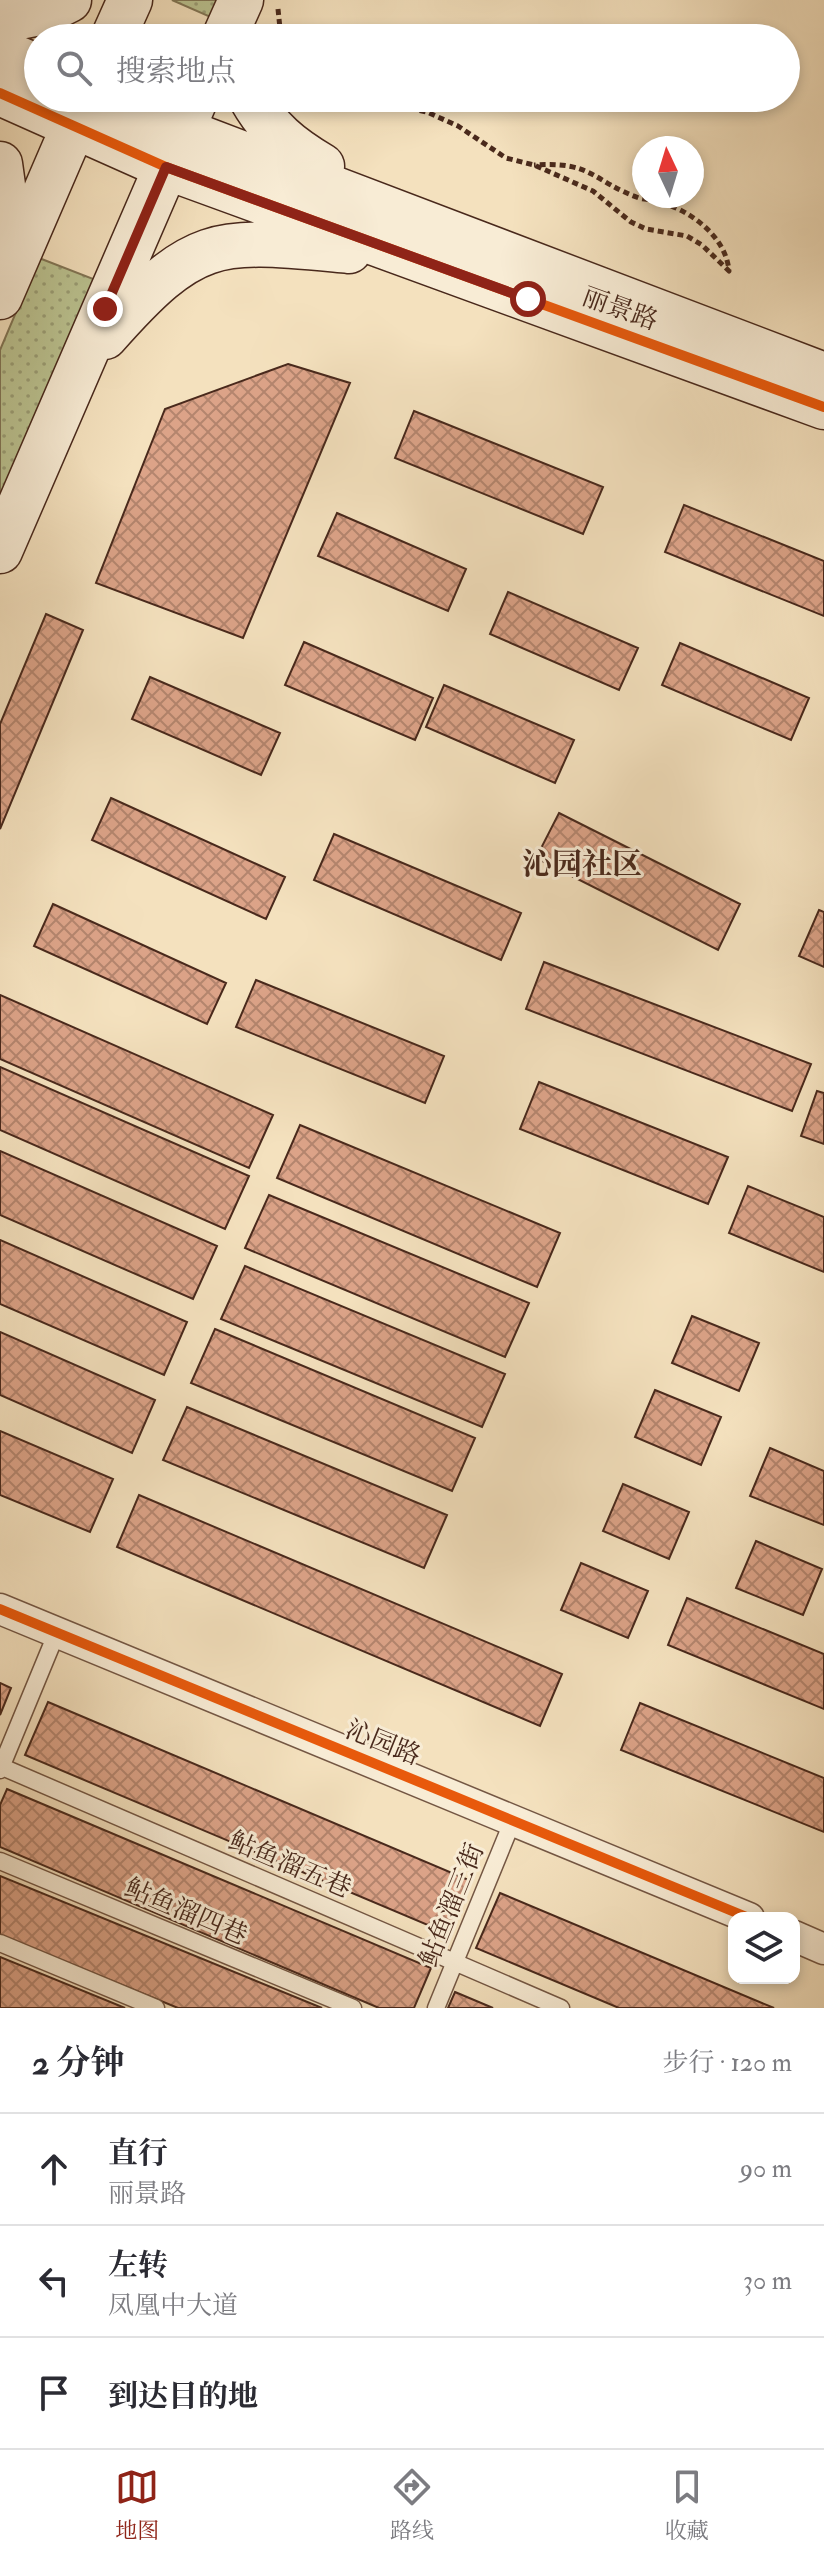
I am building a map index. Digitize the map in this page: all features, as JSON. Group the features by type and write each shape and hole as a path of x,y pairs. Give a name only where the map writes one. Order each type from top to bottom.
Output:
{"street":[{"path":"0,21 45,12 69,0"},
{"path":"119,24 130,0"},
{"path":"0,51 24,61"},
{"name":"丽景路","path":"0,93 24,99"},
{"path":"0,297 80,112"},
{"name":"丽景路","path":"80,112 181,132 824,375"},
{"name":"丽景路","path":"139,112 410,256 824,407"},
{"path":"259,112 264,122 288,146 399,213"},
{"path":"0,551 181,132"},
{"path":"0,164 8,221 0,252"},
{"path":"80,366 146,292 179,265 218,246 256,242 410,256"},
{"name":"沁园路","path":"0,1609 735,1912"},
{"path":"800,1939 824,1949"}],"lane":[{"path":"0,1767 57,1632"},
{"name":"鲇鱼溜五巷","path":"0,1767 561,2008"},
{"name":"鲇鱼溜三街","path":"436,2008 513,1820"},
{"name":"鲇鱼溜四巷","path":"0,1861 353,2008"},
{"path":"0,1943 156,2008"}],"path":[{"path":"427,112 458,126 506,158 534,165 593,191 631,222 646,229 687,236 702,245 729,271 727,254 717,238 691,217 659,201 640,198 586,168 557,163 534,165"}],"green space":[{"path":"172,0 223,0 215,19"},
{"path":"39,258 101,282 0,520 0,350"}],"building":[{"path":"288,364 350,383 243,638 96,583 165,409"},
{"path":"414,411 603,487 583,534 395,458"},
{"path":"684,505 824,561 824,616 665,552"},
{"path":"337,513 466,569 448,611 318,556"},
{"path":"508,592 638,648 619,690 490,634"},
{"path":"46,614 83,630 0,829 0,724"},
{"path":"304,642 433,698 415,740 285,685"},
{"path":"680,643 809,698 791,740 662,685"},
{"path":"150,677 280,733 261,775 132,719"},
{"path":"444,685 574,740 555,783 426,727"},
{"path":"111,798 285,877 266,919 92,840"},
{"path":"559,813 740,904 718,950 536,858"},
{"path":"334,834 521,913 501,960 314,880"},
{"path":"53,904 226,983 207,1024 34,946"},
{"path":"819,910 824,912 824,967 799,956"},
{"path":"544,962 811,1064 792,1111 526,1009"},
{"path":"256,980 444,1056 425,1103 236,1027"},
{"path":"0,995 273,1115 249,1168 0,1059"},
{"path":"0,1067 249,1176 225,1229 0,1130"},
{"path":"539,1082 728,1157 708,1204 520,1129"},
{"path":"817,1091 824,1093 824,1144 801,1136"},
{"path":"300,1125 560,1233 537,1287 277,1178"},
{"path":"0,1151 217,1246 193,1299 0,1215"},
{"path":"748,1186 824,1217 824,1272 729,1233"},
{"path":"269,1195 529,1303 505,1357 245,1248"},
{"path":"0,1240 187,1322 164,1375 0,1304"},
{"path":"245,1266 505,1374 482,1427 221,1319"},
{"path":"692,1316 759,1343 739,1391 672,1363"},
{"path":"215,1329 475,1438 452,1491 191,1383"},
{"path":"0,1332 155,1400 132,1453 0,1395"},
{"path":"655,1390 721,1417 701,1465 635,1437"},
{"path":"187,1407 447,1515 424,1568 163,1460"},
{"path":"0,1431 113,1479 90,1532 0,1495"},
{"path":"770,1448 824,1471 824,1525 750,1496"},
{"path":"623,1484 689,1512 669,1559 603,1531"},
{"path":"139,1495 562,1674 540,1726 117,1547"},
{"path":"756,1541 822,1569 803,1615 736,1588"},
{"path":"581,1563 648,1591 628,1638 561,1610"},
{"path":"687,1598 824,1654 824,1709 668,1645"},
{"path":"0,1683 11,1688 0,1715"},
{"path":"48,1702 471,1881 449,1934 25,1755"},
{"path":"640,1703 824,1778 824,1832 621,1750"},
{"path":"7,1789 431,1968 414,2008 379,2008 0,1847 0,1805"},
{"path":"0,1876 322,2008 178,2008 0,1935"},
{"path":"500,1893 774,2008 619,2008 476,1948"},
{"path":"0,1957 125,2008 0,2008"},
{"path":"455,1992 493,2008 448,2008"}],"cycle path":[{"path":"0,93 24,104"},
{"path":"43,112 166,167 824,407"},
{"path":"0,1609 734,1912"}],"district":[{"name":"沁园社区","path":"582,864"}],"route":[{"path":"105,309 166,167 528,299"}]}
